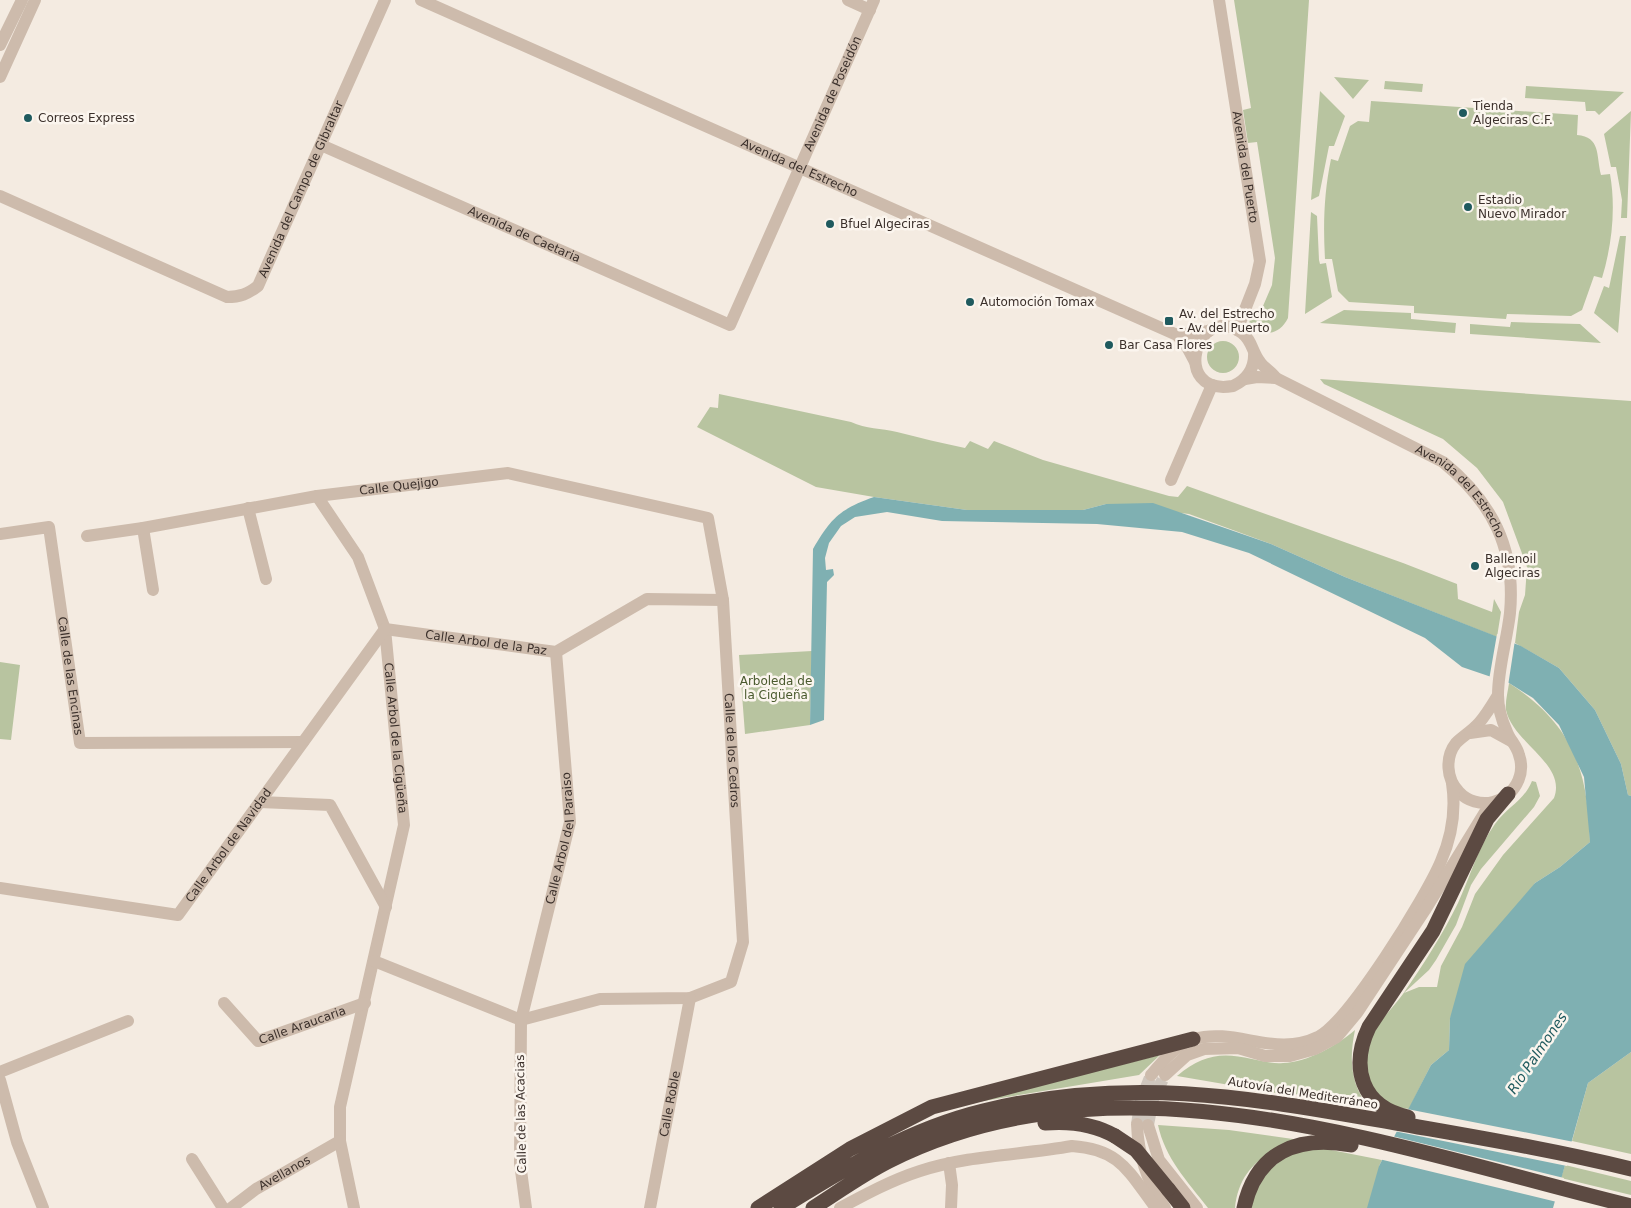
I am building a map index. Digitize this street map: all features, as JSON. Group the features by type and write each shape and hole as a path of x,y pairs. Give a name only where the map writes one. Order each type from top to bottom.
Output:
{"highway":[{"path":"1381,1114 1362,1080 1359,1061 1361,1042 1369,1026 1433,931 1487,819 1508,794"},
{"path":"758,1208 850,1149 932,1107 1193,1039"},
{"name":"Autovía del Mediterráneo","path":"781,1208 853,1163 894,1142 937,1125 982,1111 1033,1100 1132,1090 1274,1101 1397,1115 1454,1126 1483,1138 1631,1169"},
{"path":"813,1208 889,1161 938,1141 988,1125 1078,1110 1169,1109 1263,1117 1376,1141 1631,1206"},
{"path":"988,1125 1003,1130 1050,1123 1079,1124 1097,1128 1115,1136 1136,1150 1183,1208"},
{"path":"1244,1208 1248,1189 1261,1166 1280,1152 1303,1142 1333,1141 1359,1146 1376,1141"}],"street":[{"path":"0,45 22,0"},
{"path":"0,77 35,0"},
{"name":"Avenida del Campo de Gibraltar","path":"0,196 227,297 236,297 251,292 258,286 385,0"},
{"name":"Avenida del Estrecho","path":"421,0 1177,335 1188,347 1195,362"},
{"path":"848,0 872,5"},
{"name":"Avenida del Puerto","path":"1219,0 1260,261 1255,284 1237,330"},
{"name":"Avenida de Poseidón","path":"730,325 872,5"},
{"name":"Avenida de Caetaria","path":"321,145 730,325"},
{"path":"1177,335 1209,331 1223,327 1237,330 1248,339 1260,363 1271,371 1276,378"},
{"path":"1209,331 1199,341 1194,355 1200,376 1212,385 1233,386 1246,379 1276,378"},
{"path":"1246,379 1253,366 1254,352"},
{"name":"Avenida del Estrecho","path":"1276,378 1443,462 1465,480 1488,509 1498,528 1507,555 1511,584 1510,612 1498,695 1507,732 1519,754 1521,768 1517,782 1508,794"},
{"path":"1170,480 1212,385"},
{"name":"Calle Quejigo","path":"87,536 143,528 317,496 508,472 708,518"},
{"name":"Calle Arbol de la Cigüeña","path":"317,496 358,557 385,629 404,825 340,1107 340,1141 354,1208"},
{"path":"248,508 266,579"},
{"name":"Calle de los Cedros","path":"690,998 731,982 743,942 723,600 708,518"},
{"name":"Calle de las Encinas","path":"0,534 49,526 80,743 303,742"},
{"path":"143,528 152,590"},
{"name":"Calle Arbol de la Paz","path":"385,629 556,652 647,599 723,600"},
{"name":"Calle Arbol de Navidad","path":"0,888 178,915 385,629"},
{"name":"Calle Arbol del Paraiso","path":"521,1020 570,822 556,652"},
{"name":"Avenida del Estrecho","path":"1193,1039 1223,1036 1274,1045 1295,1044 1318,1037 1339,1020 1413,913 1441,862 1453,822 1454,797 1449,759 1456,744 1478,724 1498,695"},
{"path":"1468,734 1475,731 1492,730 1512,742"},
{"path":"1452,783 1463,796 1470,800 1494,802"},
{"path":"1164,1075 1187,1055 1204,1049 1238,1048 1266,1056 1290,1056 1315,1049 1336,1037 1357,1013 1425,910 1485,810 1508,794"},
{"path":"260,802 330,805 386,907"},
{"path":"374,961 521,1020 600,999 690,998"},
{"name":"Calle Roble","path":"650,1208 690,998"},
{"name":"Calle Araucaria","path":"224,1003 258,1041 365,1003"},
{"name":"Calle de las Acacias","path":"521,1020 520,1163 526,1208"},
{"path":"0,1072 128,1021"},
{"path":"1151,1075 1174,1051 1193,1039"},
{"path":"0,1080 17,1142 43,1208"},
{"path":"1165,1208 1145,1174 1141,1160 1142,1124 1159,1160 1197,1208"},
{"name":"Avellanos","path":"231,1208 256,1189 340,1141"},
{"path":"840,1208 894,1181 949,1163 1072,1146 1087,1147 1116,1158 1127,1168 1156,1208"},
{"path":"192,1159 223,1208"},
{"path":"949,1163 952,1185 951,1208"}],"green space":[{"path":"1234,0 1309,0 1288,318 1280,328 1270,333 1260,331 1249,324 1252,310 1260,313 1272,285 1275,258 1257,142 1248,143 1243,110 1251,108"},
{"path":"1334,77 1369,80 1353,99"},
{"path":"1385,81 1423,84 1422,92 1384,89"},
{"path":"1526,86 1624,92 1599,115 1595,111 1586,111 1585,102 1525,98"},
{"path":"1320,91 1345,116 1334,146 1329,146 1319,196 1311,200"},
{"name":"Estadio Nuevo Mirador","path":"1371,101 1578,115 1577,135 1585,136 1594,143 1598,154 1601,175 1610,174 1613,200 1611,240 1602,278 1594,276 1582,310 1571,316 1507,314 1506,319 1414,313 1414,306 1349,302 1338,291 1332,259 1325,259 1325,196 1331,159 1338,161 1350,126 1358,121 1369,122"},
{"path":"1631,111 1627,218 1621,218 1622,200 1616,167 1611,167 1604,134"},
{"path":"1311,212 1317,216 1319,260 1320,264 1326,263 1332,297 1305,314"},
{"path":"1620,236 1626,236 1618,333 1594,313 1604,286 1609,288"},
{"path":"1344,310 1411,313 1411,319 1456,323 1455,333 1320,323"},
{"path":"1511,322 1580,324 1601,343 1470,334 1470,324 1510,327"},
{"path":"1223,341 1229,342 1234,346 1238,351 1238,363 1234,368 1229,372 1223,373 1217,372 1212,368 1208,363 1207,357 1208,351 1212,346 1217,342"},
{"path":"1320,379 1631,401 1631,796 1628,795 1621,764 1595,710 1559,668 1515,643 1519,612 1525,595 1527,567 1503,502 1477,468 1443,439 1324,384"},
{"path":"719,394 965,448 970,441 988,449 994,441 1043,460 1169,496 1178,497 1187,486 1457,584 1458,599 1492,612 1494,599 1501,612 1497,637 1345,577 1271,544 1189,514 1106,504 1083,510 967,510 816,487 697,427 710,407 718,408"},
{"name":"Arboleda de la Cigüeña","path":"812,651 810,725 745,734 739,655"},
{"path":"0,662 20,665 11,740 0,739"},
{"path":"1509,683 1548,715 1562,732 1572,751 1580,770 1585,792 1589,816 1590,842 1560,867 1535,883 1450,1018 1449,1050 1431,1065 1409,1109 1392,1106 1381,1100 1372,1088 1369,1080 1366,1050 1371,1035 1403,994 1439,938 1458,903 1484,842 1495,824 1525,794 1532,781 1536,782 1540,796 1534,807 1481,869 1471,885 1456,925 1436,960 1429,970 1404,993 1419,987 1437,987 1441,966 1462,927 1475,894 1503,855 1554,798 1556,786 1553,775 1546,764 1518,733 1506,710"},
{"path":"1355,1030 1352,1051 1353,1071 1358,1091 1370,1109 1346,1099 1329,1095 1282,1094 1177,1076 1195,1064 1212,1057 1241,1057 1275,1063 1302,1060 1339,1042"},
{"path":"1631,1052 1631,1154 1572,1141 1588,1083"},
{"path":"1160,1055 1139,1075 960,1105"},
{"path":"1158,1125 1229,1130 1300,1140 1265,1156 1248,1172 1242,1182 1235,1208 1208,1208 1171,1159"},
{"path":"1321,1148 1382,1160 1379,1166 1546,1208 1250,1208 1261,1176 1291,1153"},
{"path":"1565,1165 1631,1181 1631,1195 1561,1178"}],"water":[{"name":"Rio Palmones","path":"874,497 967,510 1083,510 1106,504 1153,503 1271,544 1345,577 1521,646 1559,668 1595,710 1621,764 1628,795 1631,796 1631,1052 1588,1083 1553,1208 1367,1208 1379,1166 1431,1065 1449,1050 1450,1018 1465,964 1535,883 1560,867 1590,842 1584,777 1559,725 1533,698 1509,683 1462,667 1425,638 1249,553 1182,532 1097,524 942,521 887,512 855,517 841,526 829,543 825,558 826,570 833,569 834,575 827,582 824,720 810,725 813,549 825,529 837,516 862,501"}],"pier":[{"path":"1497,634 1515,640 1508,686 1489,680"},
{"path":"1407,1109 1574,1142 1567,1166 1394,1131"},
{"path":"1392,1136 1564,1178 1557,1202 1379,1159"}],"tunnel":[{"path":"1137,1124 1141,1100 1151,1075"},
{"path":"1148,1125 1153,1099 1165,1075"}],"place":[{"name":"Tienda Algeciras C.F.","path":"1463,113"},
{"name":"Correos Express","path":"28,118"},
{"name":"Estadio Nuevo Mirador","path":"1468,207"},
{"name":"Bfuel Algeciras","path":"830,224"},
{"name":"Automoción Tomax","path":"970,302"},
{"name":"Av. del Estrecho - Av. del Puerto","path":"1169,321"},
{"name":"Bar Casa Flores","path":"1109,345"},
{"name":"Ballenoil Algeciras","path":"1475,566"}]}
